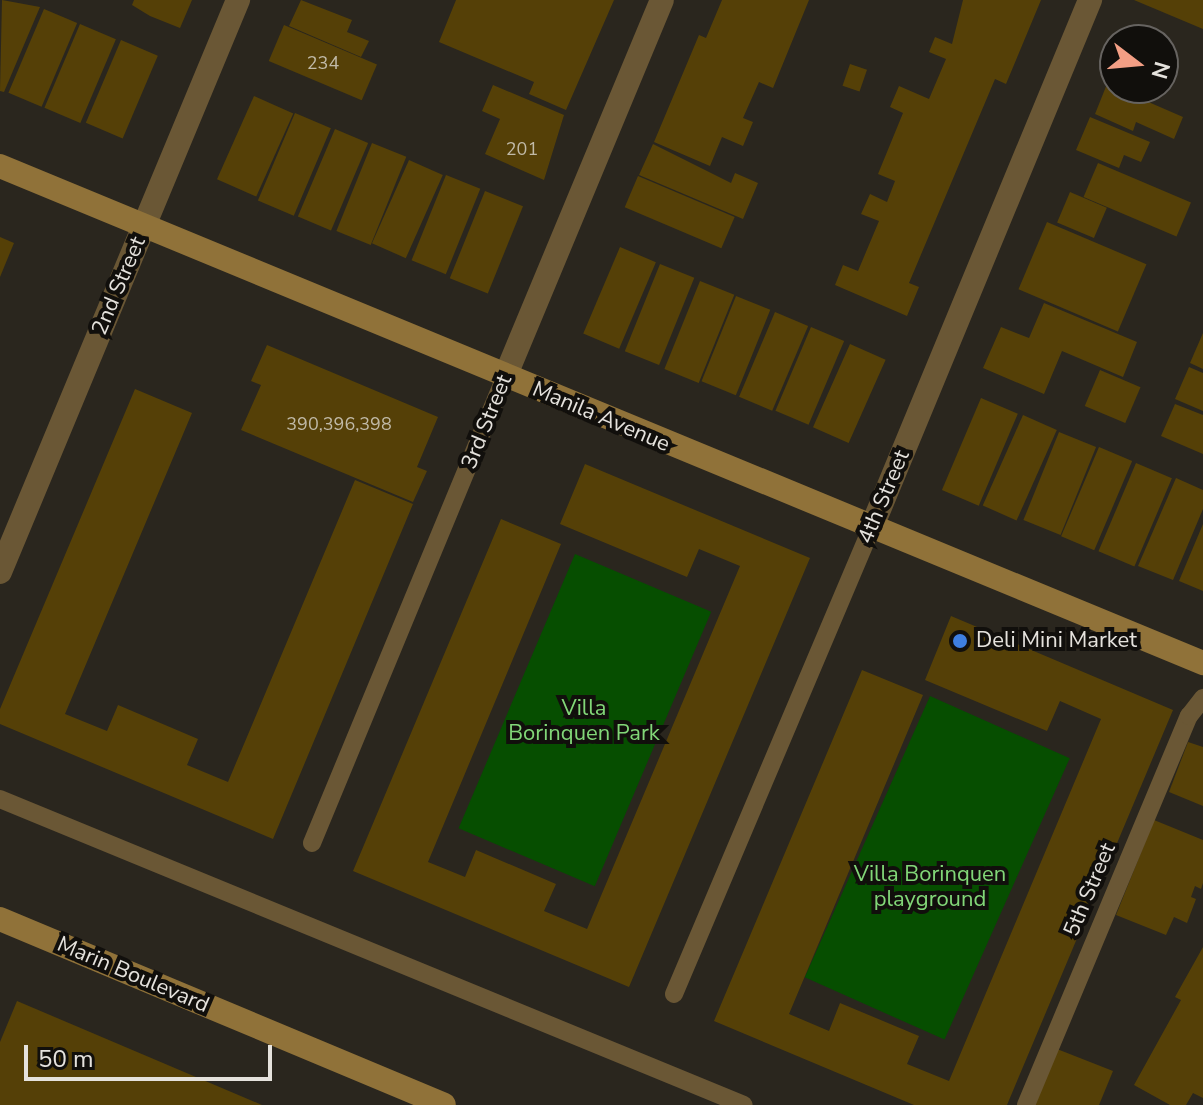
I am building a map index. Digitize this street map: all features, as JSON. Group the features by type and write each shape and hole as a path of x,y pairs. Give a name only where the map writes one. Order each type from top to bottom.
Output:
{"street":[{"name":"2nd Street","path":"0,572 238,0"},
{"name":"3rd Street","path":"505,377 662,0"},
{"name":"4th Street","path":"871,529 1090,0"},
{"name":"Manila Avenue","path":"0,166 871,529 1203,663"},
{"name":"Marin Boulevard","path":"0,919 398,1096 444,1105"}],"lane":[{"name":"3rd Street","path":"312,843 505,377"},
{"name":"4th Street","path":"674,994 871,529"},
{"name":"5th Street","path":"1026,1105 1189,716 1203,698"},
{"path":"0,799 744,1105"}],"green space":[{"name":"Villa Borinquen Park","path":"575,554 711,612 595,886 459,828"},
{"name":"Villa Borinquen playground","path":"930,696 1070,758 944,1040 805,977"}],"building":[{"path":"2,0 40,7 4,92 0,91"},
{"path":"134,0 192,0 180,28 150,16 132,5"},
{"path":"301,0 352,20 347,32 369,41 361,57 289,26"},
{"path":"456,0 614,0 566,110 529,94 534,82 439,42"},
{"path":"722,0 809,0 773,88 759,82 743,118 753,122 743,146 722,137 710,166 654,142 699,35 706,38"},
{"path":"963,0 1041,0 1006,84 995,79 909,283 919,287 907,316 835,285 843,265 858,271 879,221 861,214 870,194 887,202 895,181 878,174 903,113 890,107 899,86 929,99 946,59 929,52 935,37 952,44"},
{"path":"1134,0 1203,0 1203,29"},
{"path":"44,9 77,23 42,107 8,93"},
{"path":"80,24 116,39 80,123 44,108"},
{"path":"284,25 377,64 362,100 269,61"},
{"path":"121,40 158,56 123,138 86,123"},
{"path":"850,64 867,70 860,92 843,86"},
{"path":"493,85 564,115 544,180 485,154 500,119 482,111"},
{"path":"254,96 293,113 256,197 217,179"},
{"path":"1099,104 1153,104 1183,117 1174,139 1136,122 1133,131 1095,114"},
{"path":"295,113 331,128 294,216 258,200"},
{"path":"1090,117 1150,142 1141,162 1124,155 1119,168 1076,150"},
{"path":"335,129 368,143 331,231 298,216"},
{"path":"372,143 406,157 371,245 336,231"},
{"path":"653,144 731,183 735,173 758,183 743,219 639,175"},
{"path":"409,160 443,175 406,258 372,243"},
{"path":"1098,163 1191,202 1177,237 1084,197"},
{"path":"446,175 480,189 446,274 412,260"},
{"path":"638,176 735,217 721,248 625,207"},
{"path":"485,191 523,206 488,294 450,278"},
{"path":"1070,192 1107,208 1094,238 1057,222"},
{"path":"1047,222 1146,264 1118,331 1018,289"},
{"path":"0,237 14,243 0,277"},
{"path":"620,247 656,262 619,349 583,334"},
{"path":"660,264 694,278 659,365 625,351"},
{"path":"700,281 734,295 699,383 664,369"},
{"path":"736,296 770,310 736,395 702,381"},
{"path":"1044,303 1137,342 1123,377 1062,351 1044,394 983,368 1001,327 1029,338"},
{"path":"775,312 808,326 772,411 739,397"},
{"path":"811,327 844,341 809,425 775,411"},
{"path":"1203,333 1203,369 1190,363"},
{"path":"850,344 886,360 849,443 813,427"},
{"path":"267,345 438,417 417,467 427,471 413,502 241,430 261,385 251,381"},
{"path":"1189,367 1203,373 1203,411 1175,399"},
{"path":"1100,370 1141,387 1125,423 1085,406"},
{"path":"135,389 192,413 65,714 107,731 118,705 198,739 187,765 228,782 355,480 413,504 273,839 0,724 0,709"},
{"path":"981,398 1018,414 979,506 942,490"},
{"path":"1175,404 1203,415 1203,454 1161,436"},
{"path":"1023,415 1057,430 1017,520 983,505"},
{"path":"1059,432 1096,447 1060,535 1023,520"},
{"path":"1099,447 1132,461 1094,550 1061,536"},
{"path":"1136,463 1172,478 1134,567 1098,551"},
{"path":"585,464 810,558 629,987 353,871 501,519 561,544 428,862 465,877 476,850 556,884 544,911 587,929 740,566 699,549 687,577 560,524"},
{"path":"1176,478 1203,490 1203,509 1173,580 1138,566"},
{"path":"1203,524 1203,591 1179,581"},
{"path":"951,616 1173,710 1007,1105 914,1105 714,1021 862,670 923,695 789,1014 829,1031 840,1003 919,1036 907,1064 949,1081 1101,719 1060,701 1047,731 925,680"},
{"path":"1188,742 1203,747 1203,806 1169,792"},
{"path":"1154,820 1203,840 1201,889 1195,886 1191,897 1196,899 1187,923 1174,917 1166,935 1116,915"},
{"path":"1203,947 1203,1098 1193,1093 1186,1105 1170,1105 1134,1085 1181,1000 1175,997"},
{"path":"17,1001 262,1105 0,1105 0,1042"},
{"path":"1057,1049 1113,1071 1099,1105 1035,1105"}],"place":[{"name":"Deli Mini Market","path":"960,641"}]}
